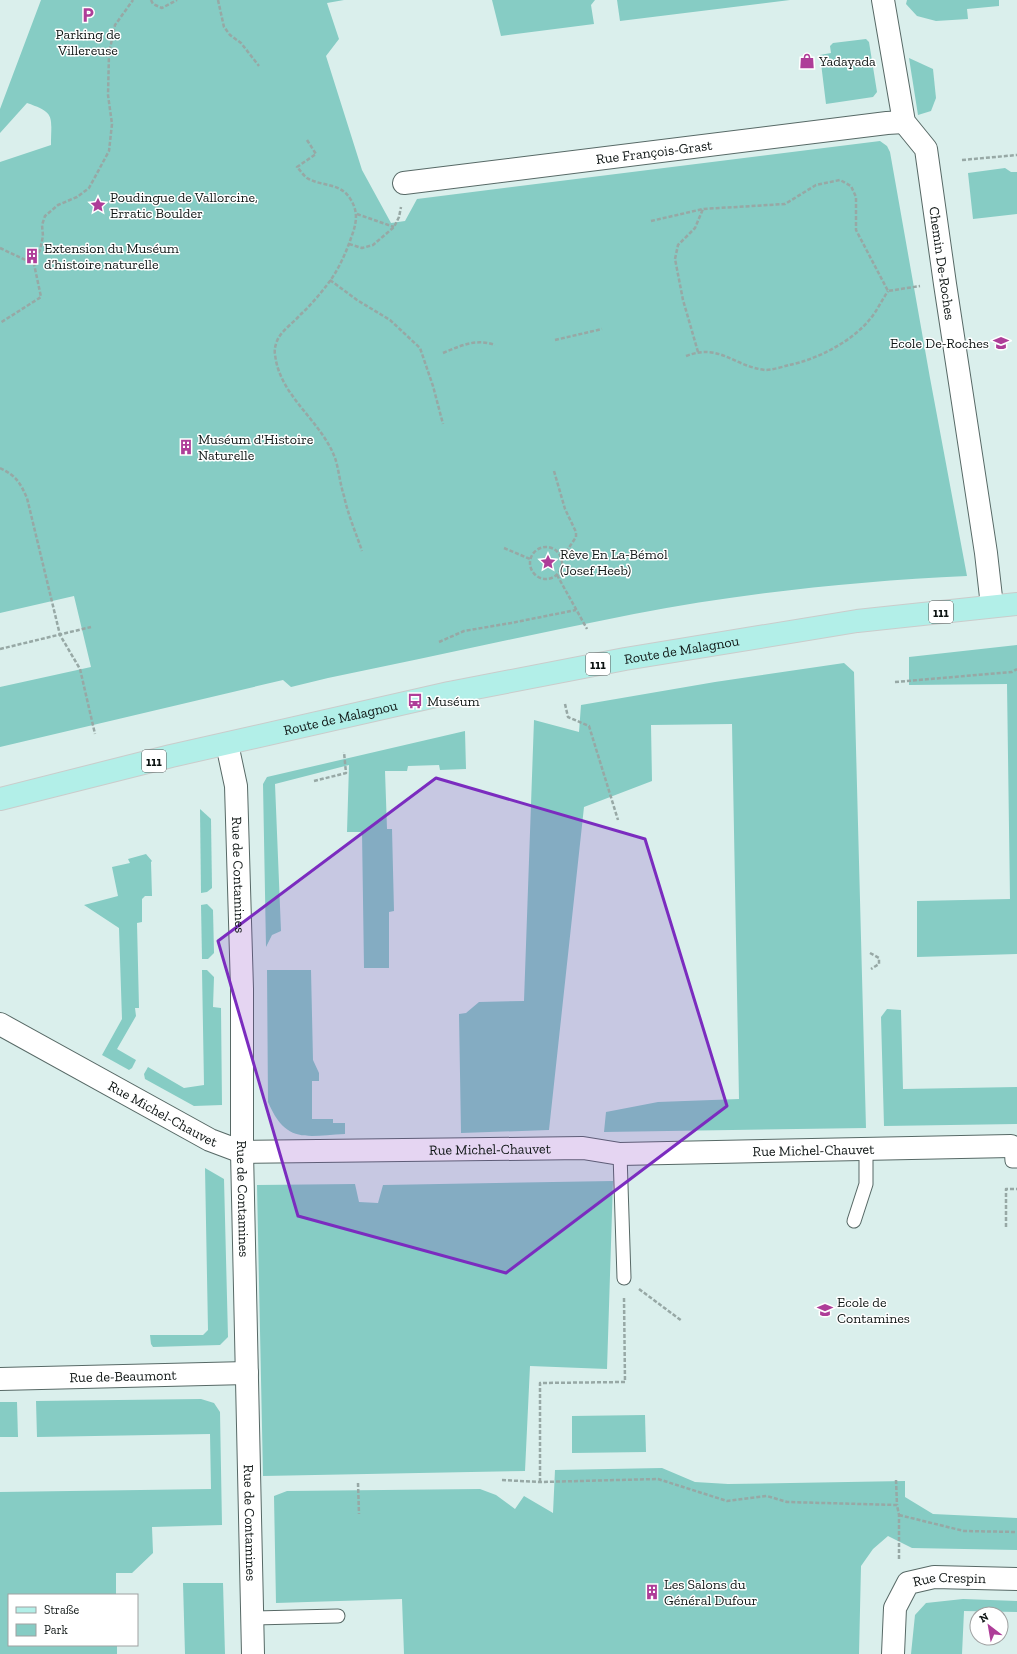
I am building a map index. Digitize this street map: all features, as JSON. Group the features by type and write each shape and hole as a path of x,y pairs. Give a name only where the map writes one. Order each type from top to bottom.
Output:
{"main road":[{"name":"Route de Malagnou","path":"0,799 227,744 449,693 625,659 857,621 1017,604"}],"street":[{"name":"Chemin De-Roches","path":"883,0 904,122 926,149 986,553 992,606"},
{"name":"Rue François-Grast","path":"404,183 887,122 904,122"},
{"name":"Rue de Contamines","path":"227,744 236,786 242,989 242,1152 253,1654"},
{"name":"Rue Michel-Chauvet","path":"0,1024 210,1140 242,1152 583,1148 620,1154 866,1149 1014,1153"},
{"name":"Rue de-Beaumont","path":"0,1379 247,1373"},
{"name":"Rue Crespin","path":"893,1654 895,1608 908,1583 934,1577 1017,1579"}],"lane":[{"path":"854,1221 866,1184 866,1149"},
{"path":"620,1154 624,1278"},
{"path":"253,1618 338,1616"}],"path":[{"path":"0,323 41,297 34,264 40,250 43,236 42,225 45,216 58,205 77,196 89,188 109,151 112,138 112,124 108,95 109,53 115,25 133,0"},
{"path":"151,0 153,4 162,8 177,0"},
{"path":"218,0 224,27 230,35 241,43 260,66"},
{"path":"307,140 316,154 297,166 305,177 315,182 332,185 343,190 351,200 357,214 355,227 339,267 306,310 279,337 275,347 275,355 278,369 285,385 304,411 316,424 326,439 335,458 344,498 362,551"},
{"path":"962,160 1017,155"},
{"path":"651,221 703,209 785,204 816,185 840,180 851,186 856,197 856,230 888,291"},
{"path":"349,244 362,248 373,245 394,227 399,217 404,183"},
{"path":"698,352 683,300 675,259 678,246 695,228 703,209"},
{"path":"357,214 394,227"},
{"path":"0,248 34,264"},
{"path":"330,280 357,300 390,320 420,348 433,386 443,424"},
{"path":"888,291 945,284"},
{"path":"686,356 698,352 715,352 741,364 766,370 802,363 841,345 870,320 888,291"},
{"path":"555,340 602,329"},
{"path":"443,353 466,344 485,341 495,345"},
{"path":"0,468 12,474 21,484 27,498 60,635 80,669 95,734"},
{"path":"554,472 565,509 576,537 561,556"},
{"path":"541,546 550,547 558,551 561,556 562,568 557,575 550,579 541,579 534,574 530,568 530,559 534,551 541,546"},
{"path":"504,548 530,559"},
{"path":"557,575 587,629"},
{"path":"439,642 464,631 576,610"},
{"path":"0,649 91,627"},
{"path":"895,682 1012,672 1017,670"},
{"path":"565,704 568,717 589,726 618,820"},
{"path":"314,781 346,773 344,752"},
{"path":"870,953 878,958 879,964 871,969"},
{"path":"1006,1227 1006,1189 1017,1189"},
{"path":"624,1278 682,1321"},
{"path":"540,1482 540,1383 625,1382 624,1278"},
{"path":"502,1480 540,1482 658,1479 727,1501 766,1496 787,1502 897,1505"},
{"path":"896,1480 899,1515 964,1530 1017,1532"},
{"path":"358,1483 359,1514"}],"highlighted area":[{"path":"436,778 645,839 727,1106 506,1273 298,1216 218,941"}],"green space":[{"path":"41,0 344,0 327,3 339,39 326,56 362,170 391,223 405,221 417,199 880,141 887,146 890,152 967,576 884,581 800,589 717,600 634,614 291,687 283,680 0,747 0,687 91,667 74,596 0,613 0,162 51,145 51,122 47,113 36,106 27,103 0,133 0,109"},
{"path":"492,0 595,0 591,5 594,24 501,36"},
{"path":"617,0 790,0 620,21"},
{"path":"907,0 999,0 999,6 967,9 968,19 936,21 917,16 906,4"},
{"path":"866,39 869,42 877,92 873,97 826,104 820,55 831,53 830,46 833,43"},
{"path":"909,58 933,69 936,98 931,111 918,115"},
{"path":"1005,168 1011,172 1017,172 1017,214 973,219 968,173"},
{"path":"1017,645 1017,954 917,957 917,901 1010,899 1007,684 909,685 909,657"},
{"path":"844,663 854,672 866,1128 604,1132 606,1112 658,1102 739,1099 732,724 651,725 652,781 584,807 549,1130 461,1133 459,1014 466,1013 479,1002 524,1001 534,720 579,732 581,705 715,682"},
{"path":"465,731 466,769 440,770 439,765 408,766 407,771 385,771 387,829 392,829 394,911 389,912 389,968 364,968 362,832 347,832 349,765 275,784 281,931 272,935 266,947 263,784 267,777"},
{"path":"200,809 211,819 212,888 207,892 201,893"},
{"path":"146,854 152,861 152,896 145,896 142,899 142,922 137,923 139,1008 135,1008 136,1016 117,1049 136,1060 132,1068 129,1070 102,1055 122,1019 119,928 84,905 118,896 112,867 130,863 128,859"},
{"path":"207,904 213,910 214,953 208,959 202,959 201,905"},
{"path":"202,970 207,970 214,977 213,1007 221,1008 222,1105 194,1106 145,1079 144,1074 148,1067 184,1088 204,1085"},
{"path":"267,970 311,970 313,1060 319,1073 319,1081 312,1081 312,1119 333,1119 333,1123 345,1123 345,1134 308,1136 290,1131 282,1125 275,1116 268,1102"},
{"path":"887,1009 901,1010 903,1089 1017,1087 1017,1124 884,1126 881,1017"},
{"path":"205,1168 224,1179 228,1337 220,1345 153,1347 151,1344 150,1335 203,1335 208,1330"},
{"path":"613,1181 607,1369 530,1366 525,1471 263,1476 257,1185 355,1184 359,1202 378,1203 383,1185"},
{"path":"201,1399 214,1403 220,1412 222,1525 152,1527 153,1553 132,1573 116,1573 116,1594 8,1594 8,1646 117,1646 117,1654 0,1654 0,1492 211,1489 210,1434 37,1437 36,1401"},
{"path":"0,1402 17,1402 18,1437 0,1437"},
{"path":"645,1415 646,1452 572,1453 572,1416"},
{"path":"662,1468 695,1482 728,1484 905,1481 905,1497 933,1514 1017,1518 1017,1550 912,1548 888,1536 873,1549 861,1566 859,1654 404,1654 402,1599 276,1603 274,1496 287,1491 480,1489 496,1495 515,1509 524,1496 553,1513 555,1470"},
{"path":"183,1583 223,1583 225,1654 185,1654"},
{"path":"963,1599 1017,1601 1017,1612 1009,1612 1009,1606 969,1606 969,1611 964,1611 962,1654 911,1654 915,1615 926,1603"}],"place":[{"name":"Parking de Villereuse","path":"88,15"},
{"name":"Yadayada","path":"807,61"},
{"name":"Poudingue de Vallorcine, Erratic Boulder","path":"98,205"},
{"name":"Extension du Muséum d’histoire naturelle","path":"32,256"},
{"name":"Ecole De-Roches","path":"1001,343"},
{"name":"Muséum d'Histoire Naturelle","path":"186,447"},
{"name":"Rêve En La-Bémol (Josef Heeb)","path":"548,562"},
{"name":"Muséum","path":"415,701"},
{"name":"Ecole de Contamines","path":"825,1310"},
{"name":"Les Salons du Général Dufour","path":"652,1592"}]}
